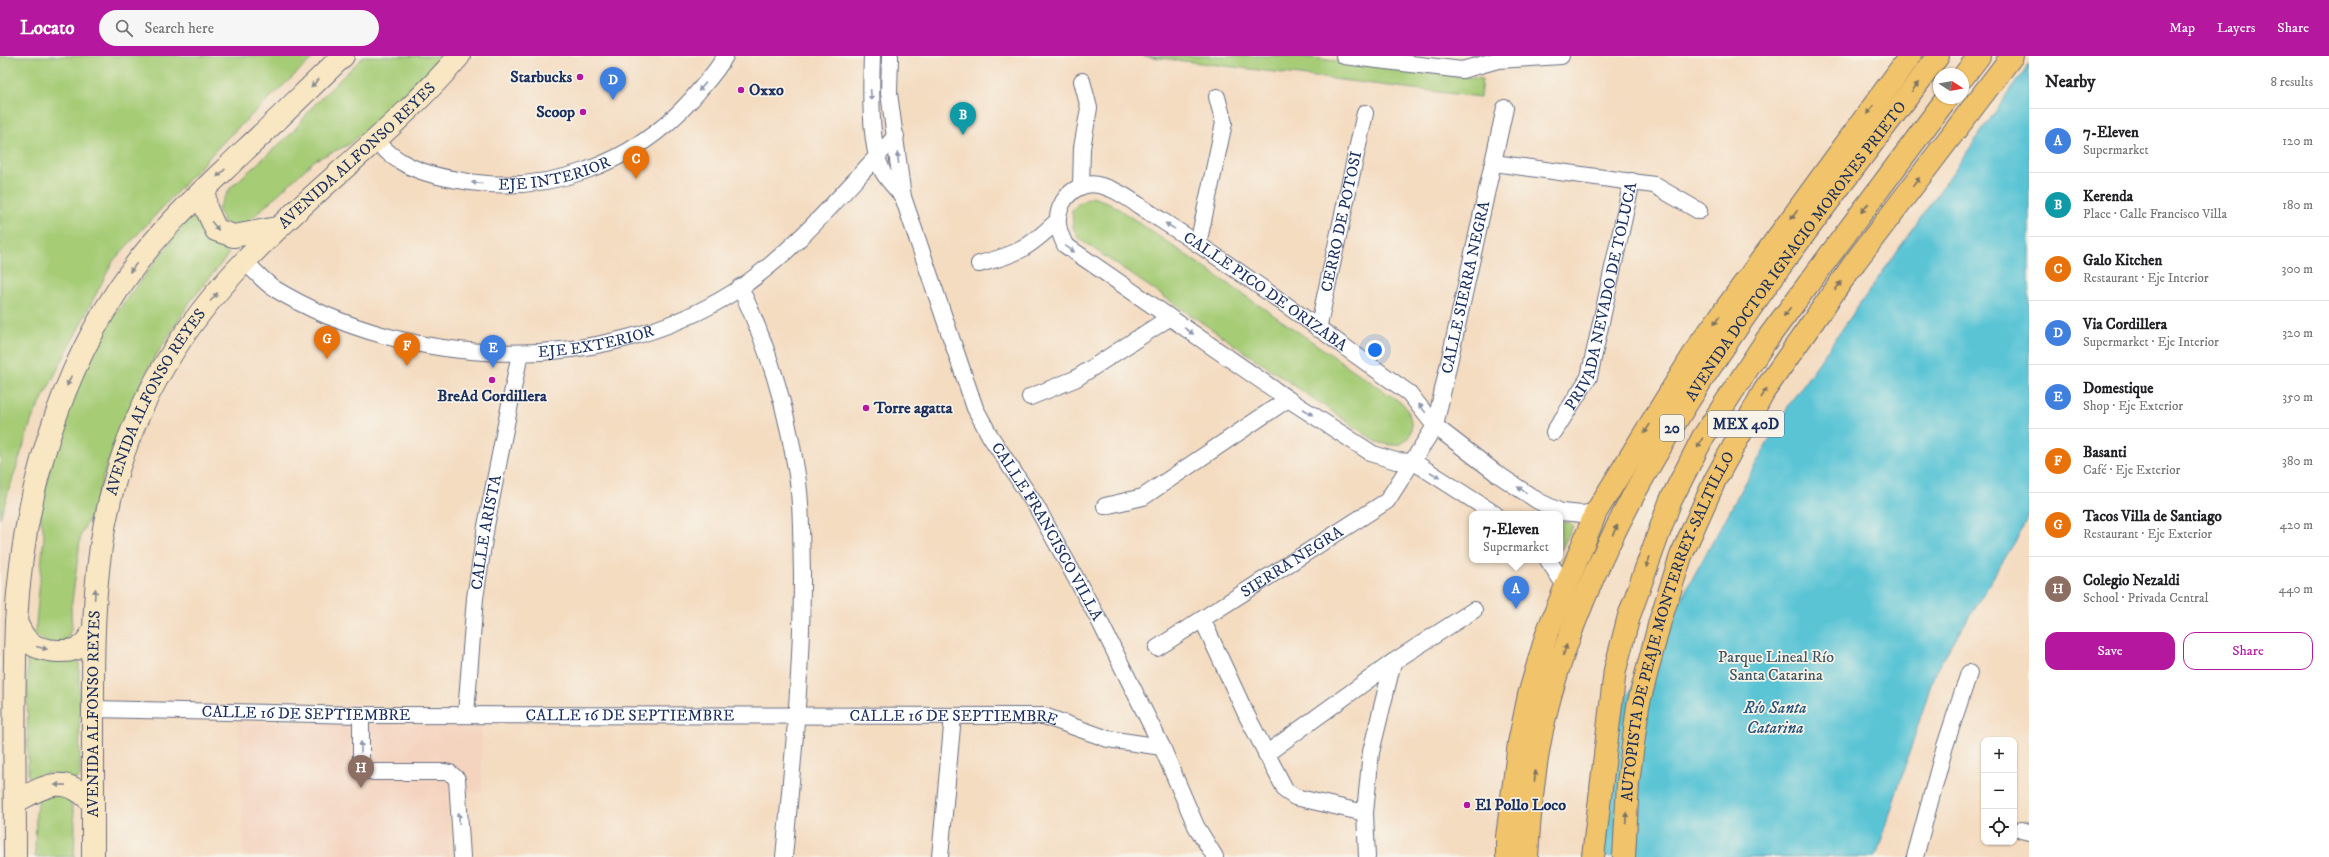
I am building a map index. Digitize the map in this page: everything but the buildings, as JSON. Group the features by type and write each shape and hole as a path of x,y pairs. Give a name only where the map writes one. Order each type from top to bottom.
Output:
{"main road":[{"path":"15,857 16,622 28,525 53,422 70,378 95,328 130,271 160,235 204,190 343,56"},
{"name":"AVENIDA ALFONSO REYES","path":"93,857 93,631 101,541 114,483 133,430 157,377 196,316 244,261 277,228 433,87 459,56"},
{"name":"AVENIDA DOCTOR IGNACIO MORONES PRIETO","path":"1507,857 1507,837 1519,743 1529,695 1547,633 1596,512 1700,344 1910,56"},
{"name":"AVENIDA DOCTOR IGNACIO MORONES PRIETO","path":"1527,857 1535,776 1550,694 1568,640 1604,550 1659,448 1715,361 1781,267 1938,56"},
{"path":"1969,69 1979,56"},
{"name":"AUTOPISTA DE PEAJE MONTERREY-SALTILLO","path":"1624,857 1628,783 1638,706 1660,621 1681,556 1715,480 1764,391 1855,262 2012,56"},
{"name":"AUTOPISTA DE PEAJE MONTERREY-SALTILLO","path":"1593,857 1615,670 1629,616 1670,502 1703,437 1765,342 1943,104"},
{"path":"204,190 206,208 216,230 234,236 277,228"},
{"path":"16,622 23,636 30,643 53,650 77,648 84,645 93,631"},
{"path":"15,802 43,788 64,785 73,786 82,791 93,803"}],"street":[{"name":"EJE INTERIOR","path":"374,141 401,162 440,177 506,186 568,178 604,165 635,148 675,118 720,66 725,56"},
{"name":"CALLE FRANCISCO VILLA","path":"872,56 871,90 876,157 882,171 903,197"},
{"name":"CALLE FRANCISCO VILLA","path":"890,56 889,93 896,136 903,197 975,408 990,436 1036,506 1100,622 1162,747 1196,826 1215,857"},
{"path":"1344,56 1462,70 1498,60 1560,56"},
{"path":"980,264 1015,254 1036,241 1056,222 1063,202 1070,193 1081,186 1082,148 1089,108 1082,81"},
{"path":"1198,244 1224,123 1217,96"},
{"name":"CALLE SIERRA NEGRA","path":"1414,462 1435,426 1505,108"},
{"name":"CERRO DE POTOSI","path":"1318,329 1365,113"},
{"name":"EJE EXTERIOR","path":"244,261 274,288 327,315 381,335 427,345 484,352 520,353 586,348 609,343 676,320 710,305 740,288 799,239 861,175 896,136"},
{"path":"1494,163 1632,181"},
{"name":"PRIVADA NEVADO DE TOLUCA","path":"1554,432 1589,376 1632,181 1654,185 1699,211"},
{"name":"CALLE PICO DE ORIZABA","path":"1081,186 1090,184 1100,185 1114,191 1198,244 1409,393 1435,426 1496,473 1535,508 1554,511"},
{"path":"1056,222 1065,245 1288,399 1373,454 1396,461 1414,462 1489,511"},
{"path":"740,288 767,353 782,401 796,463 802,536 802,612 798,715 784,857"},
{"path":"1030,397 1075,379 1169,318"},
{"name":"CALLE ARISTA","path":"466,714 475,598 486,526 520,353"},
{"path":"1105,506 1143,496 1288,399"},
{"name":"SIERRA NEGRA","path":"1157,648 1203,621 1387,501 1414,462"},
{"name":"CALLE PICO DE ORIZABA","path":"1563,512 1582,514 1596,512"},
{"path":"1550,563 1566,587"},
{"path":"1266,754 1393,662 1474,610"},
{"path":"1203,621 1280,783 1286,791 1295,797 1365,813"},
{"path":"1367,857 1365,813 1371,752 1393,662"},
{"path":"1915,857 1946,746 1970,673"},
{"name":"CALLE 16 DE SEPTIEMBRE","path":"93,709 361,715 1044,716 1108,739 1162,747"},
{"path":"361,715 361,760 364,769 373,772 445,772 450,773 457,779 462,857"},
{"path":"940,857 953,716"}],"shaded area":[{"path":"238,721 481,726 482,792 448,793 449,857 244,857"}],"green space":[{"path":"0,56 315,56 227,138 113,261 32,419 0,518"},
{"path":"364,56 441,56 431,69 350,144 315,160 249,221 237,228 225,226 218,208 231,187 293,132 312,107"},
{"path":"1143,56 1295,56 1482,79 1480,97"},
{"path":"1093,197 1110,203 1403,404 1407,409 1411,422 1410,435 1401,444 1393,445 1377,442 1078,238 1073,227 1072,211 1079,203"},
{"path":"194,216 213,242 229,254 190,302 147,370 107,464 94,509 81,534 71,609 72,628 66,641 48,644 35,635 44,535 40,512 54,450 80,379 110,320 186,222"},
{"path":"1563,522 1570,523 1573,526 1563,546"},
{"path":"27,652 79,653 80,777 75,780 49,773 32,779 28,776"},
{"path":"65,793 74,815 74,857 35,857 36,811 39,799"}],"water":[{"name":"Río Santa Catarina","path":"2029,64 2029,512 2021,532 1935,672 1876,857 1583,857 1611,725 1788,406"}],"place":[{"name":"Starbucks","path":"580,77"},
{"name":"Oxxo","path":"741,90"},
{"name":"Via Cordillera","path":"613,100"},
{"name":"Scoop","path":"583,112"},
{"name":"Kerenda","path":"963,135"},
{"name":"Galo Kitchen","path":"636,179"},
{"name":"Tacos Villa de Santiago","path":"327,359"},
{"name":"Basanti","path":"407,366"},
{"name":"Domestique","path":"493,368"},
{"name":"BreAd Cordillera","path":"492,380"},
{"name":"Torre agatta","path":"866,408"},
{"name":"7-Eleven","path":"1516,609"},
{"name":"Colegio Nezaldi","path":"361,788"},
{"name":"El Pollo Loco","path":"1467,805"}],"park label":[{"name":"Parque Lineal Río Santa Catarina","path":"1776,666"}]}
